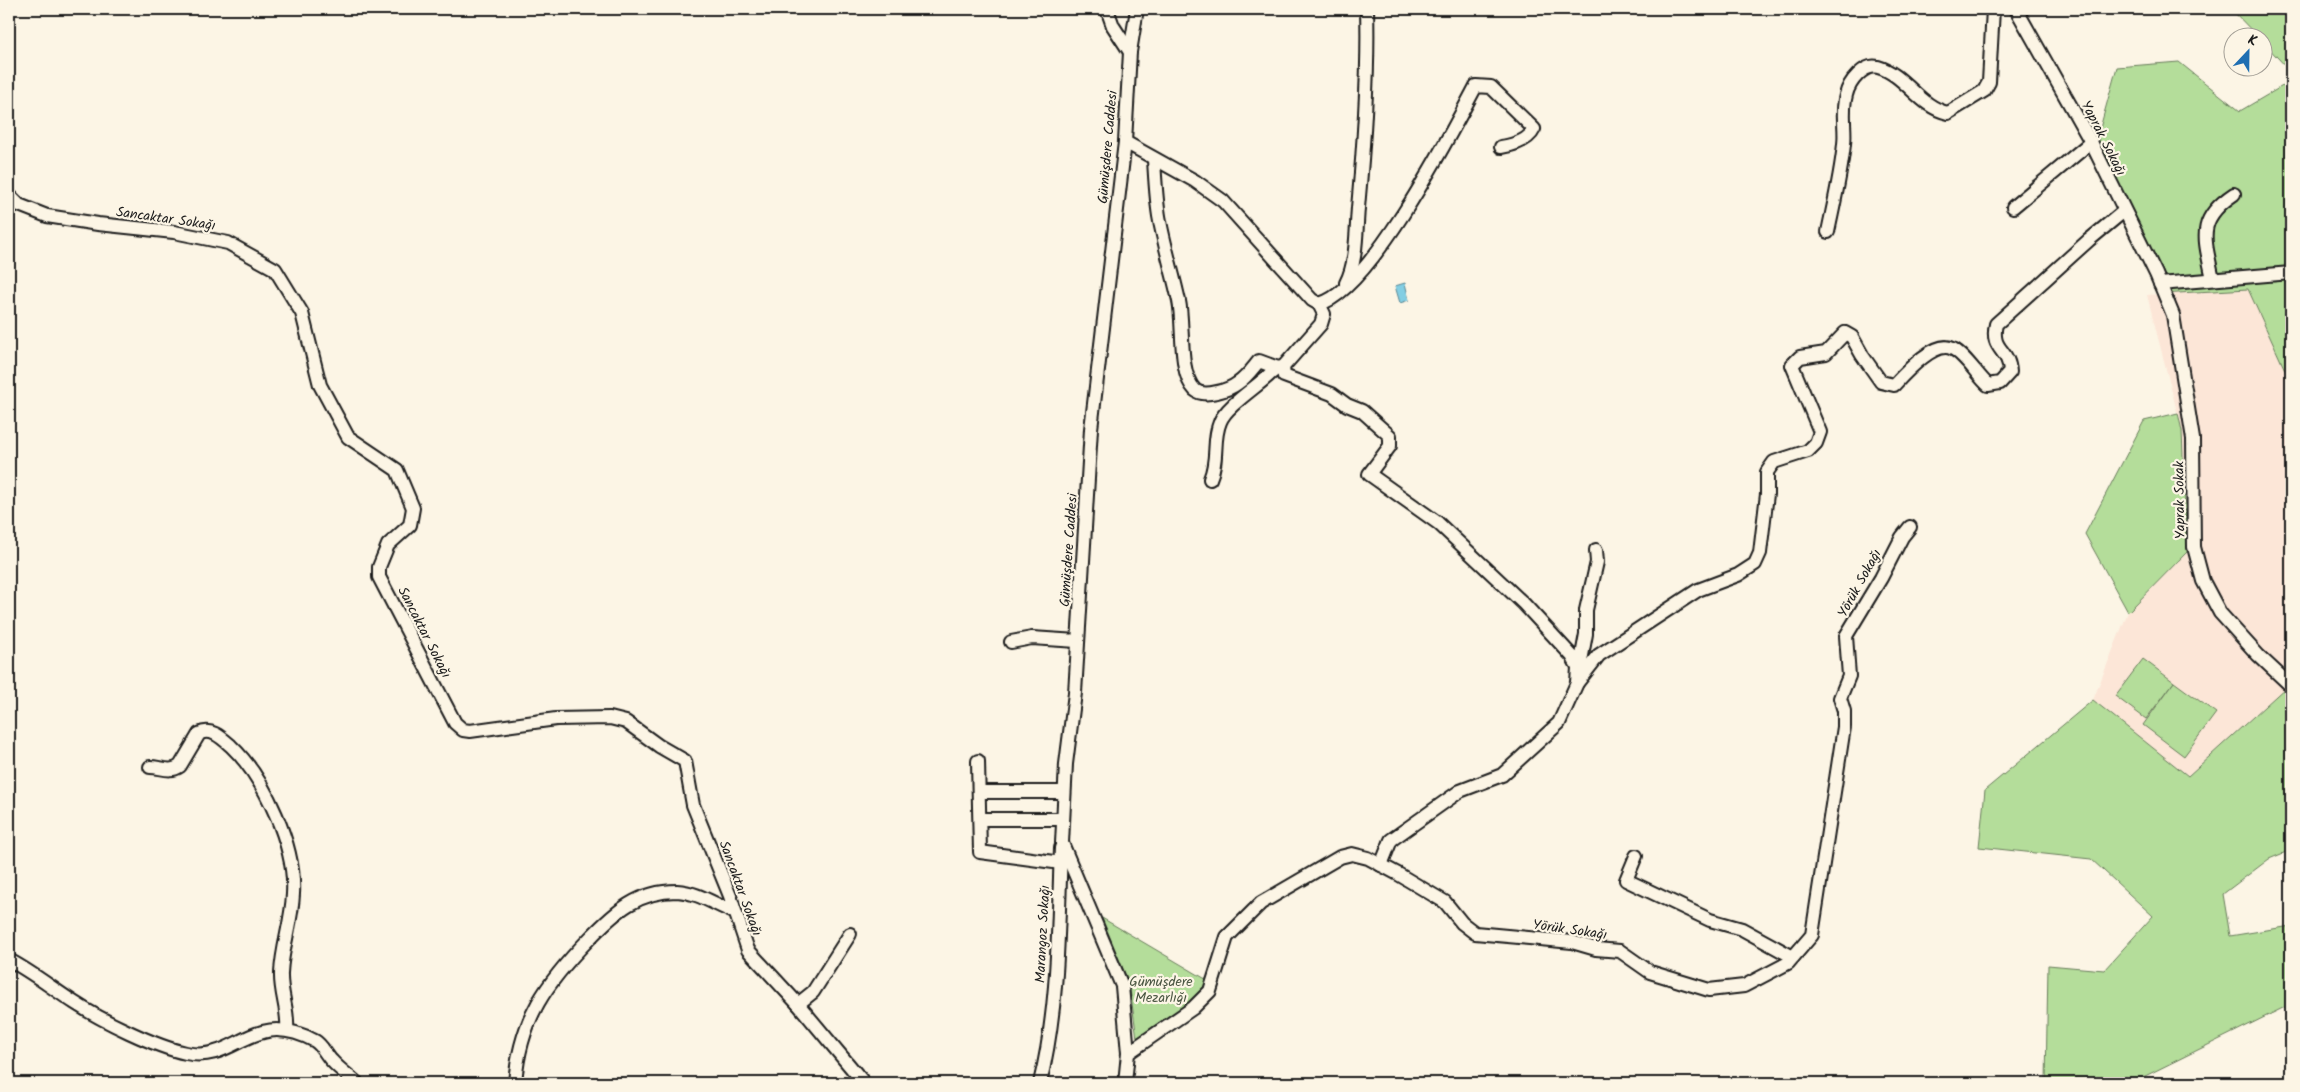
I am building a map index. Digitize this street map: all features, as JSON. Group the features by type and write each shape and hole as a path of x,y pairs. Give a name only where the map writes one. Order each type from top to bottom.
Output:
{"street":[{"path":"1107,9 1113,26 1130,52"},
{"name":"Gümüşdere Caddesi","path":"1126,1083 1128,1052 1122,986 1062,843 1062,818 1075,693 1091,429 1125,142 1130,52 1137,9"},
{"path":"1341,292 1349,277 1355,241 1364,136 1368,44 1367,9"},
{"path":"1828,232 1845,142 1843,112 1846,94 1853,81 1863,70 1872,67 1880,68 1900,81 1934,111 1948,113 1968,103 1984,91 1989,82 1993,9"},
{"name":"Yaprak Sokağı","path":"2016,9 2091,142 2160,284"},
{"path":"1319,304 1326,302 1341,292 1382,247 1440,154 1476,86 1491,87 1534,129 1531,135 1511,146 1501,147"},
{"path":"1125,142 1195,181 1223,201 1312,300 1319,304 1324,314 1321,324 1281,368 1224,413 1219,423 1216,439 1216,467 1210,480"},
{"path":"2013,207 2091,142"},
{"path":"1154,159 1159,216 1180,302 1182,344 1192,386 1197,392 1204,394 1222,390 1238,383 1259,361 1281,368"},
{"path":"2213,279 2206,241 2206,224 2218,205 2234,194"},
{"name":"Sancaktar Sokağı","path":"9,195 19,205 47,216 98,224 174,232 228,243 274,268 302,313 320,385 348,437 397,470 413,508 410,526 388,545 378,567 379,577 455,724 463,730 470,731 556,718 610,718 626,722 659,746 685,761 693,806 748,950 798,1004 864,1083"},
{"path":"1577,683 1599,655 1698,590 1738,575 1755,564 1760,553 1766,494 1766,472 1774,462 1808,451 1816,443 1820,432 1792,365 1800,357 1826,353 1845,333 1852,337 1862,355 1882,382 1894,385 1910,368 1945,345 1955,349 1988,385 2000,383 2010,372 2009,361 1998,346 1994,336 1996,324 2124,211"},
{"path":"2160,284 2291,273"},
{"name":"Yaprak Sokak","path":"2160,284 2173,314 2193,438 2194,547 2203,581 2220,613 2258,655 2291,686"},
{"path":"1281,368 1284,376 1290,380 1318,387 1347,405 1362,411 1390,436 1390,446 1369,474 1438,523 1524,604 1572,656 1578,667 1577,683"},
{"name":"Yörük Sokağı","path":"1128,1052 1193,1008 1210,991 1227,937 1261,903 1340,857 1352,854 1368,858 1445,902 1462,923 1475,933 1572,942 1596,950 1620,951 1650,972 1709,990 1744,986 1788,963 1812,936 1844,727 1844,711 1840,698 1849,676 1846,636 1881,578 1902,537 1910,527"},
{"path":"1381,865 1391,840 1460,791 1502,775 1559,723 1577,683 1586,634 1586,610 1597,562 1596,550"},
{"path":"1012,642 1032,638 1077,641"},
{"path":"150,767 177,769 198,734 212,732 222,738 243,760 272,806 288,845 293,876 290,922 281,974 287,1030"},
{"path":"978,761 980,852 1061,863"},
{"path":"979,792 1064,792"},
{"path":"980,819 1062,818"},
{"name":"Marangoz Sokağı","path":"1040,1083 1050,1027 1059,950 1062,843"},
{"path":"1636,856 1626,880 1710,920 1742,929 1793,957"},
{"path":"515,1083 522,1041 544,989 569,959 618,910 643,898 678,892 699,896 734,912"},
{"path":"798,1004 813,992 850,934"},
{"path":"9,960 78,1005 161,1045 188,1054 217,1053 254,1033 277,1029 287,1030 316,1042 332,1062 358,1083"}],"shaded area":[{"path":"2248,289 2291,383 2291,688 2287,686 2188,776 2093,700 2128,612 2187,552 2182,431 2147,295"}],"green space":[{"path":"2231,9 2291,9 2291,72 2272,52 2272,28 2249,28"},
{"path":"2179,62 2240,111 2291,81 2291,383 2248,289 2161,294 2097,139 2117,67"},
{"path":"2178,413 2182,431 2187,552 2128,612 2085,534 2144,421"},
{"path":"2143,659 2174,682 2146,719 2115,696"},
{"path":"2174,682 2216,713 2184,756 2143,725"},
{"path":"2287,686 2291,688 2291,850 2269,859 2223,894 2230,936 2291,926 2291,1004 2131,1083 2046,1083 2048,965 2104,970 2153,916 2091,859 1979,847 1985,790 2093,700 2188,776"},
{"name":"Gümüşdere Mezarlığı","path":"1102,918 1209,981 1186,1007 1158,1027 1137,1038 1129,983"}],"water":[{"path":"1405,283 1409,300 1400,303 1395,286"}]}
